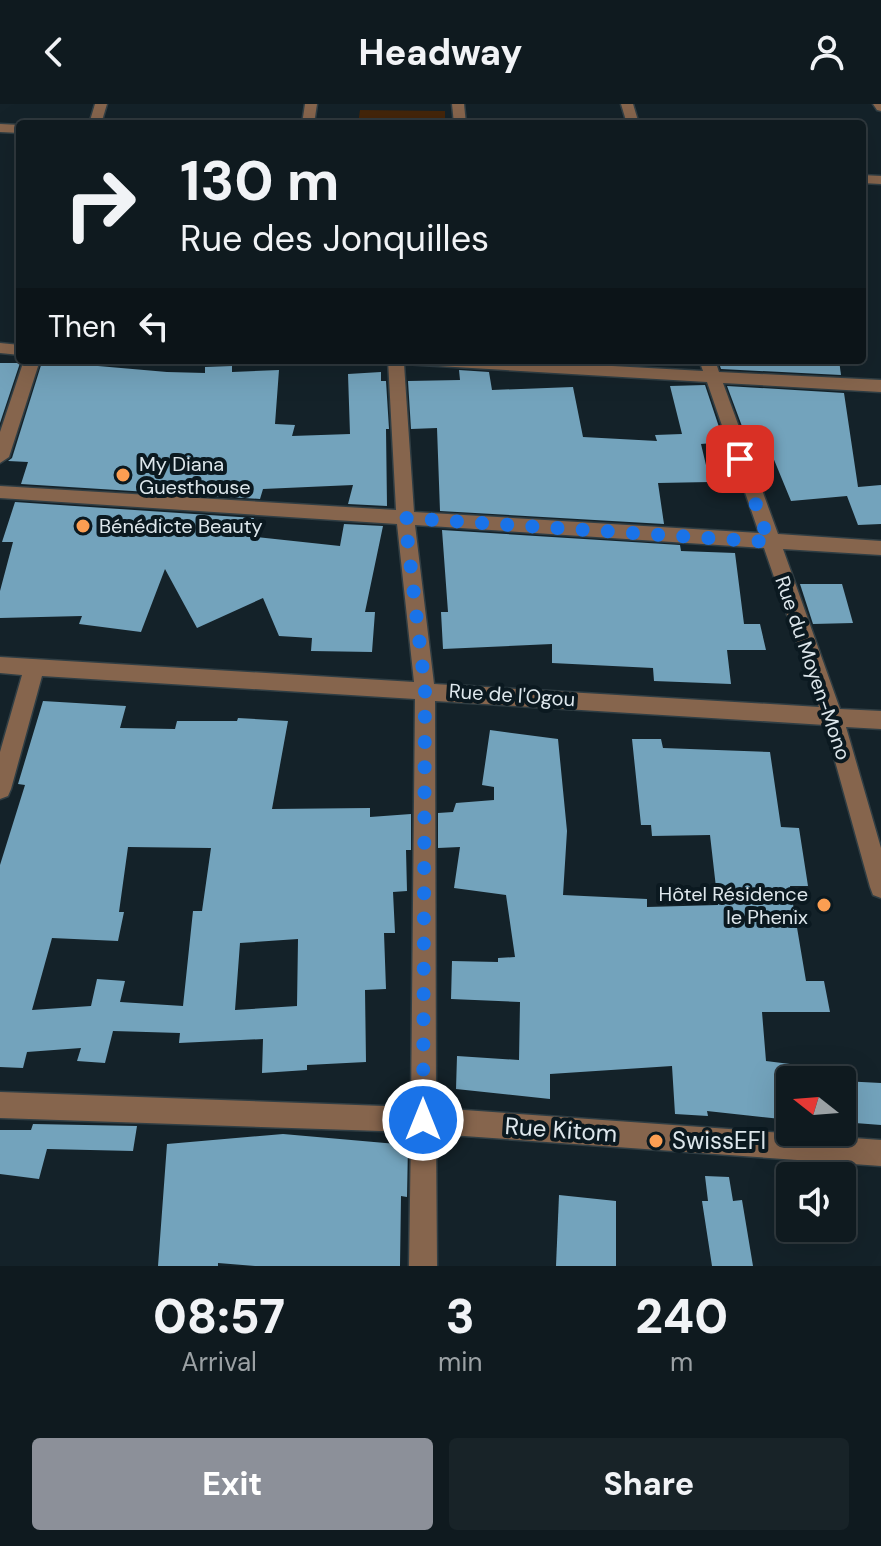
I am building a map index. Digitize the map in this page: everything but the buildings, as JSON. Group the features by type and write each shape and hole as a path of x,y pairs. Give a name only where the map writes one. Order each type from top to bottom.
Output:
{"street":[{"path":"0,457 31,364"},
{"path":"396,364 405,518 425,689 423,1266"},
{"path":"558,364 710,368 881,386"},
{"name":"Rue du Moyen-Mono","path":"710,368 833,717 881,887"},
{"path":"0,492 881,548"},
{"name":"Rue de l'Ogou","path":"0,665 425,689 881,720"},
{"path":"0,789 34,668"},
{"name":"Rue Kitom","path":"0,1105 423,1120 881,1153"}],"shaded area":[{"path":"360,110 445,111 445,120 359,120"}],"place":[{"name":"My Diana Guesthouse","path":"123,475"},
{"name":"Bénédicte Beauty","path":"83,526"},
{"name":"Hôtel Résidence le Phenix","path":"824,905"},
{"name":"SwissEFI","path":"656,1141"}],"route":[{"path":"423,1120 425,689 405,518 769,542 740,459"}]}
